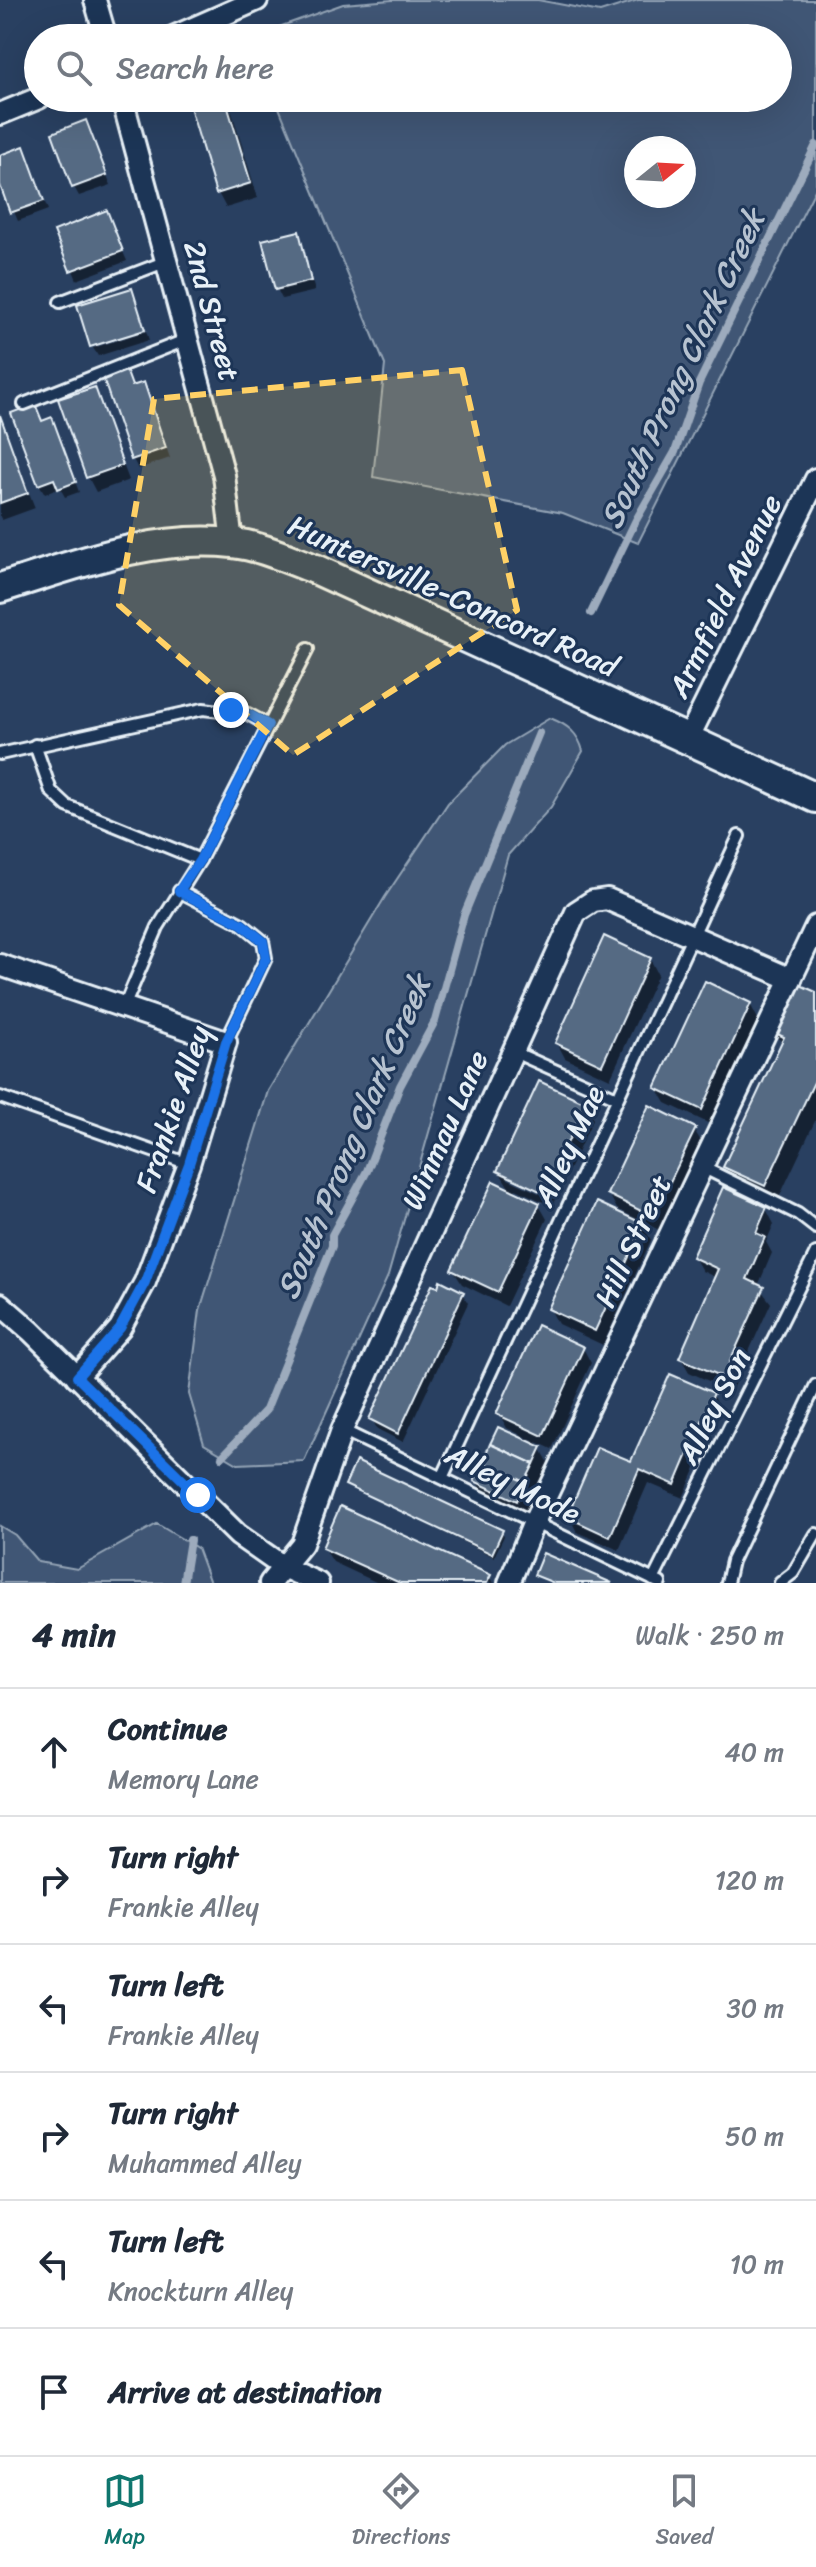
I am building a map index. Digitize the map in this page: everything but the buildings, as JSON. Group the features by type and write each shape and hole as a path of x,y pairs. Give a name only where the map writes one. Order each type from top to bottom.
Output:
{"main road":[{"name":"Huntersville-Concord Road","path":"0,588 112,553 165,544 232,543 315,569 816,798"}],"street":[{"path":"95,0 102,24"},
{"path":"203,24 257,0"},
{"path":"0,114 24,104"},
{"name":"2nd Street","path":"126,112 224,475 232,543"},
{"name":"Armfield Avenue","path":"688,739 816,479"},
{"name":"Winmau Lane","path":"278,1576 302,1544 342,1430 576,912 593,901 607,899 791,979"},
{"name":"Hill Street","path":"509,1583 534,1522 816,926"},
{"path":"0,965 226,1042"},
{"name":"Frankie Alley","path":"77,1377 120,1328 145,1282 189,1164 226,1042"},
{"path":"0,1304 278,1576 318,1583"}],"lane":[{"path":"60,302 167,261"},
{"path":"24,404 188,339"},
{"path":"124,1007 138,970 179,891 200,860 308,649"},
{"path":"0,754 203,709 248,714 268,725"},
{"path":"35,745 51,791 67,806 200,860"},
{"name":"Alley Mae","path":"443,1476 739,836"},
{"name":"Frankie Alley","path":"179,891 242,924 263,941 266,958 226,1042"},
{"path":"514,1052 617,1098"},
{"path":"0,1097 189,1164"},
{"path":"701,1167 798,1214 816,1228"},
{"name":"Alley Son","path":"657,1581 816,1253"},
{"path":"727,1583 732,1561 816,1385"},
{"name":"Alley Mode","path":"342,1430 657,1581"},
{"path":"780,1583 793,1573 816,1534"}],"highlighted area":[{"path":"462,370 517,610 293,755 119,605 154,399"}],"shaded area":[{"path":"392,0 538,0 600,12 638,0 816,0 816,188 638,543 563,513 373,477 385,365 281,112 792,112 792,24 287,24 343,4"},
{"path":"550,718 571,730 583,751 551,807 508,855 388,1276 304,1461 238,1464 204,1444 189,1394 200,1310 268,1091 385,897 448,803 505,745"},
{"path":"157,1524 197,1548 210,1583 0,1583 0,1526 15,1535 38,1562 77,1569"}],"waterway":[{"name":"South Prong Clark Creek","path":"591,613 636,520 675,452 699,383 816,145"},
{"name":"South Prong Clark Creek","path":"222,1457 266,1410 332,1246 332,1235 367,1171 400,1086 435,1021 464,915 539,733"},
{"name":"South Prong Clark Creek","path":"183,1583 190,1540"}],"route":[{"path":"198,1495 77,1377 120,1328 145,1282 189,1164 226,1042 266,958 263,941 242,924 179,891 200,860 268,725 248,714 231,710"}]}
